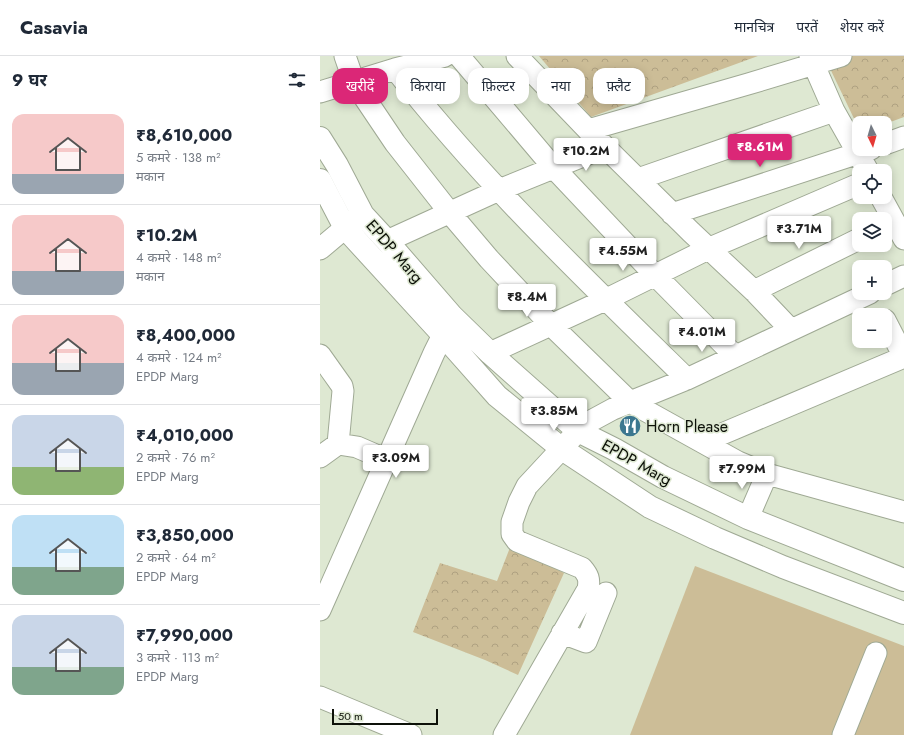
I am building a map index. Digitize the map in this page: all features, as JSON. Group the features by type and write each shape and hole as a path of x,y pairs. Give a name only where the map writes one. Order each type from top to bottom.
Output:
{"main road":[{"name":"EPDP Marg","path":"320,138 337,165 363,214 452,316 490,353 578,431 614,449 663,477 748,518 904,580"},
{"name":"EPDP Marg","path":"320,180 345,228 497,396 562,449 650,507 715,538 782,567 904,612"}],"street":[{"path":"345,56 349,68"},
{"path":"388,71 445,56"},
{"path":"459,56 554,167 655,275 735,356"},
{"path":"517,56 588,130 606,146 672,214 710,248 754,291 791,330"},
{"path":"588,130 812,60 841,56"},
{"path":"672,214 866,158 834,111 812,60"},
{"path":"395,69 449,136 499,190 605,300 687,379"},
{"path":"320,92 332,88"},
{"path":"369,104 396,142 450,213 489,259 551,325 630,402 738,462 767,474 904,512"},
{"path":"638,179 834,111"},
{"path":"892,141 904,137"},
{"path":"388,241 499,190 606,146"},
{"path":"490,353 605,300 710,248 852,187"},
{"path":"884,204 894,229"},
{"path":"320,249 363,214"},
{"path":"754,291 852,242"},
{"path":"892,282 904,276"},
{"path":"504,735 588,589 590,580 582,568 513,538 511,531 512,522 519,502 527,486 578,431 601,415 687,379 855,300"},
{"path":"703,442 904,357 892,334"},
{"path":"320,610 443,335"},
{"path":"320,356 342,386 343,391 338,444"},
{"path":"320,457 338,444 357,448 387,460"},
{"path":"748,518 767,474"},
{"path":"562,633 586,642 606,592"},
{"path":"843,735 876,653"},
{"path":"320,697 411,735"}],"green space":[{"path":"539,56 758,56 645,97 645,68 593,68 593,104 627,104 591,117 580,104 585,104 585,68 549,68"},
{"path":"824,56 904,56 904,117 892,121 892,116 853,116"},
{"path":"511,545 564,573 518,675 485,660 413,632 440,563 497,581"},
{"path":"695,566 904,646 904,735 630,735"}],"place":[{"name":"Horn Please","path":"630,426"}]}
